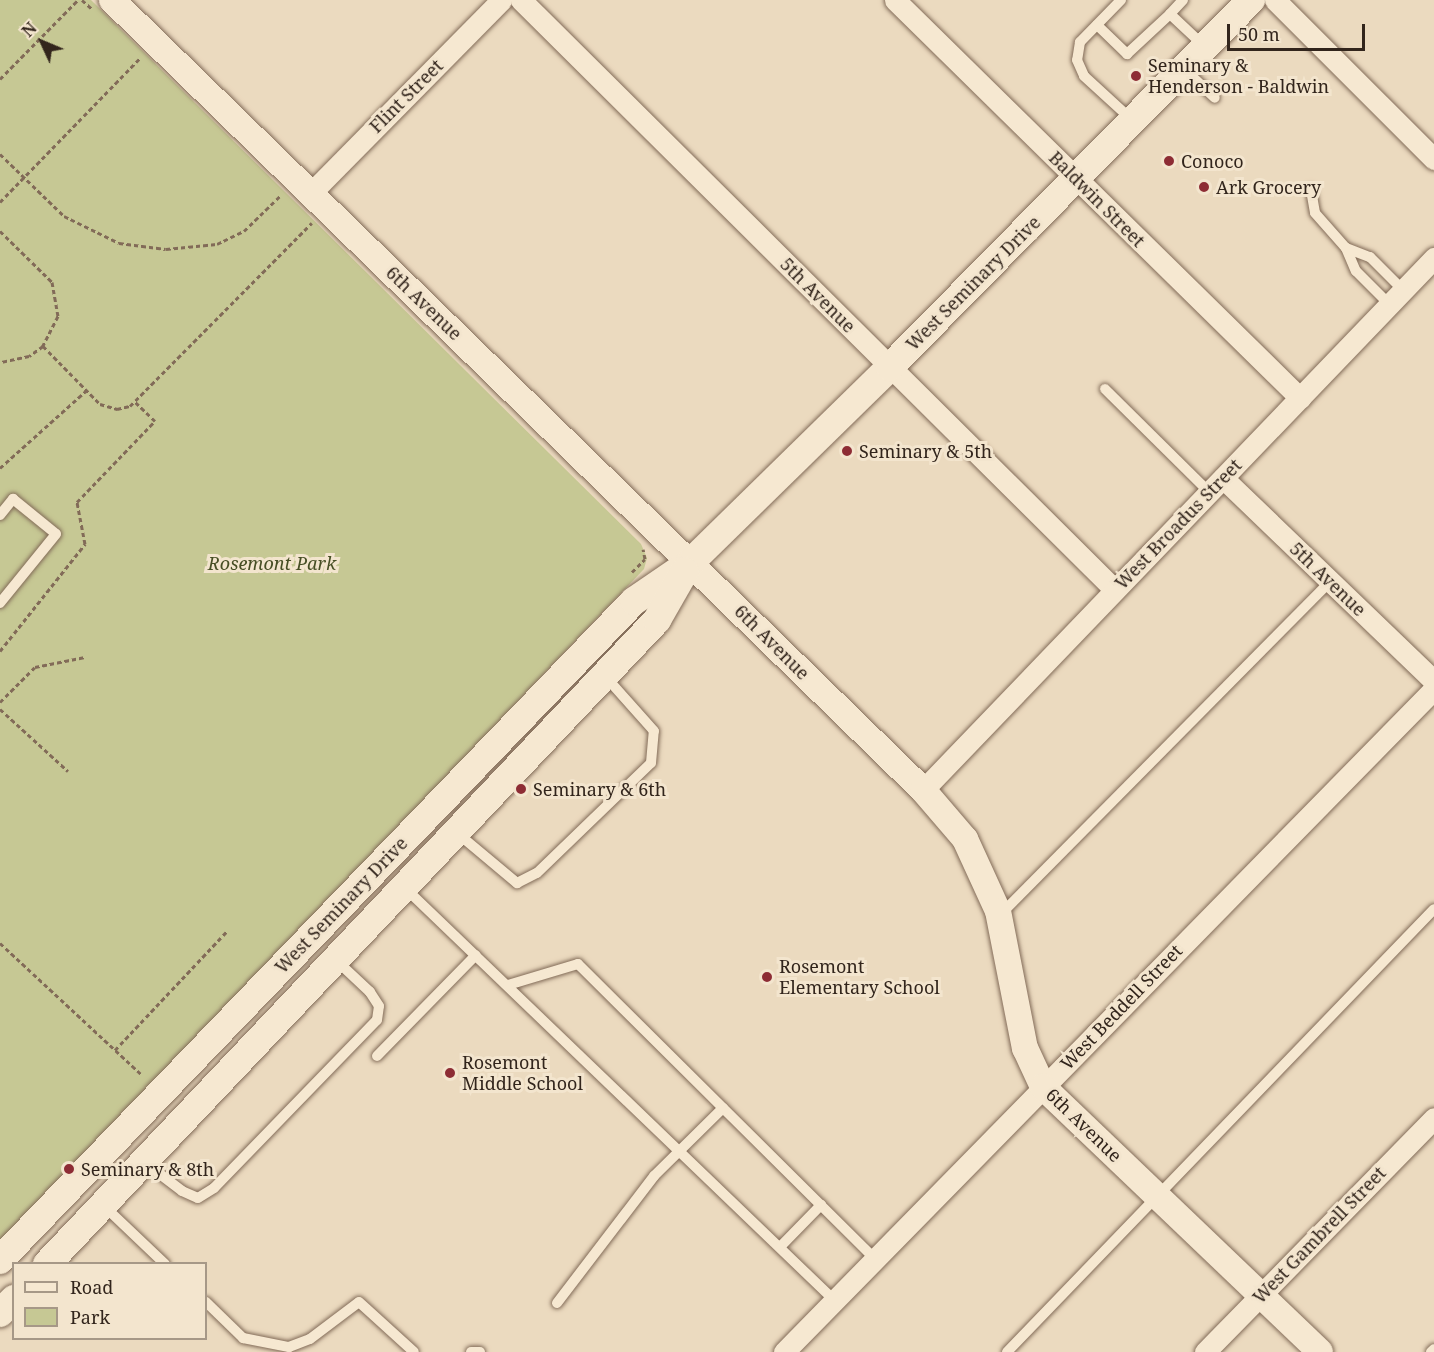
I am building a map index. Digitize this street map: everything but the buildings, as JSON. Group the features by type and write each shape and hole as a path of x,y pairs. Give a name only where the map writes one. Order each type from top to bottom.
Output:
{"main road":[{"name":"West Seminary Drive","path":"0,1260 379,863 634,602 691,562 890,367 1251,0"},
{"name":"West Seminary Drive","path":"48,1262 657,620 691,562"},
{"path":"379,863 404,887"},
{"path":"78,1178 103,1204"},
{"path":"0,1313 12,1301"}],"street":[{"name":"6th Avenue","path":"112,0 293,195 691,562 923,790 965,839 999,916 1025,1048 1043,1087 1320,1352"},
{"name":"Flint Street","path":"293,195 501,0"},
{"name":"5th Avenue","path":"521,0 1115,590"},
{"name":"Baldwin Street","path":"895,0 1300,398"},
{"path":"1275,0 1434,159"},
{"name":"West Broadus Street","path":"923,790 1434,258"},
{"name":"5th Avenue","path":"1216,485 1330,581 1434,681"},
{"name":"West Beddell Street","path":"784,1352 1434,689"},
{"name":"West Gambrell Street","path":"1205,1352 1434,1118"}],"lane":[{"path":"1121,0 1080,42 1077,60 1084,76 1133,121"},
{"path":"1097,25 1127,54 1183,0"},
{"path":"1170,14 1205,47"},
{"path":"1184,69 1215,98"},
{"path":"1311,190 1315,213 1346,248 1356,271 1396,297"},
{"path":"1346,248 1370,257 1396,297"},
{"path":"1105,389 1216,485"},
{"path":"0,515 13,499 56,534 0,603"},
{"path":"999,916 1330,581"},
{"path":"456,831 517,883 537,873 651,763 654,731 604,675"},
{"path":"404,887 834,1300"},
{"path":"1007,1352 1159,1198 1187,1161 1434,909"},
{"path":"377,1056 476,954"},
{"path":"144,1161 182,1191 198,1197 214,1188 376,1020 379,1006 370,992 335,959"},
{"path":"508,985 578,964 875,1259"},
{"path":"557,1303 654,1176 723,1108"},
{"path":"103,1204 164,1262"},
{"path":"780,1247 820,1205"},
{"path":"207,1303 243,1338 289,1347 310,1340 359,1302 414,1352"},
{"path":"471,1352 480,1352"}],"path":[{"path":"0,79 78,0"},
{"path":"0,202 142,57 150,65"},
{"path":"0,154 64,216 119,243 166,249 217,243 244,231 293,195 320,231"},
{"path":"43,346 100,404 117,409 135,401 312,223"},
{"path":"0,231 52,282 58,316 43,346 29,356 0,362"},
{"path":"0,468 87,390"},
{"path":"0,651 85,544 77,502 155,421 135,401"},
{"path":"629,576 645,559 641,544"},
{"path":"0,702 35,667 85,657"},
{"path":"0,710 68,771"},
{"path":"115,1050 227,931"},
{"path":"0,943 149,1082"}],"green space":[{"name":"Rosemont Park","path":"0,0 91,0 641,544 647,558 644,569 0,1244"}],"place":[{"name":"Seminary & Henderson - Baldwin","path":"1136,76"},
{"name":"Conoco","path":"1169,161"},
{"name":"Ark Grocery","path":"1204,187"},
{"name":"Seminary & 5th","path":"847,451"},
{"name":"Seminary & 6th","path":"521,789"},
{"name":"Rosemont Elementary School","path":"767,977"},
{"name":"Rosemont Middle School","path":"450,1073"},
{"name":"Seminary & 8th","path":"69,1169"}]}
